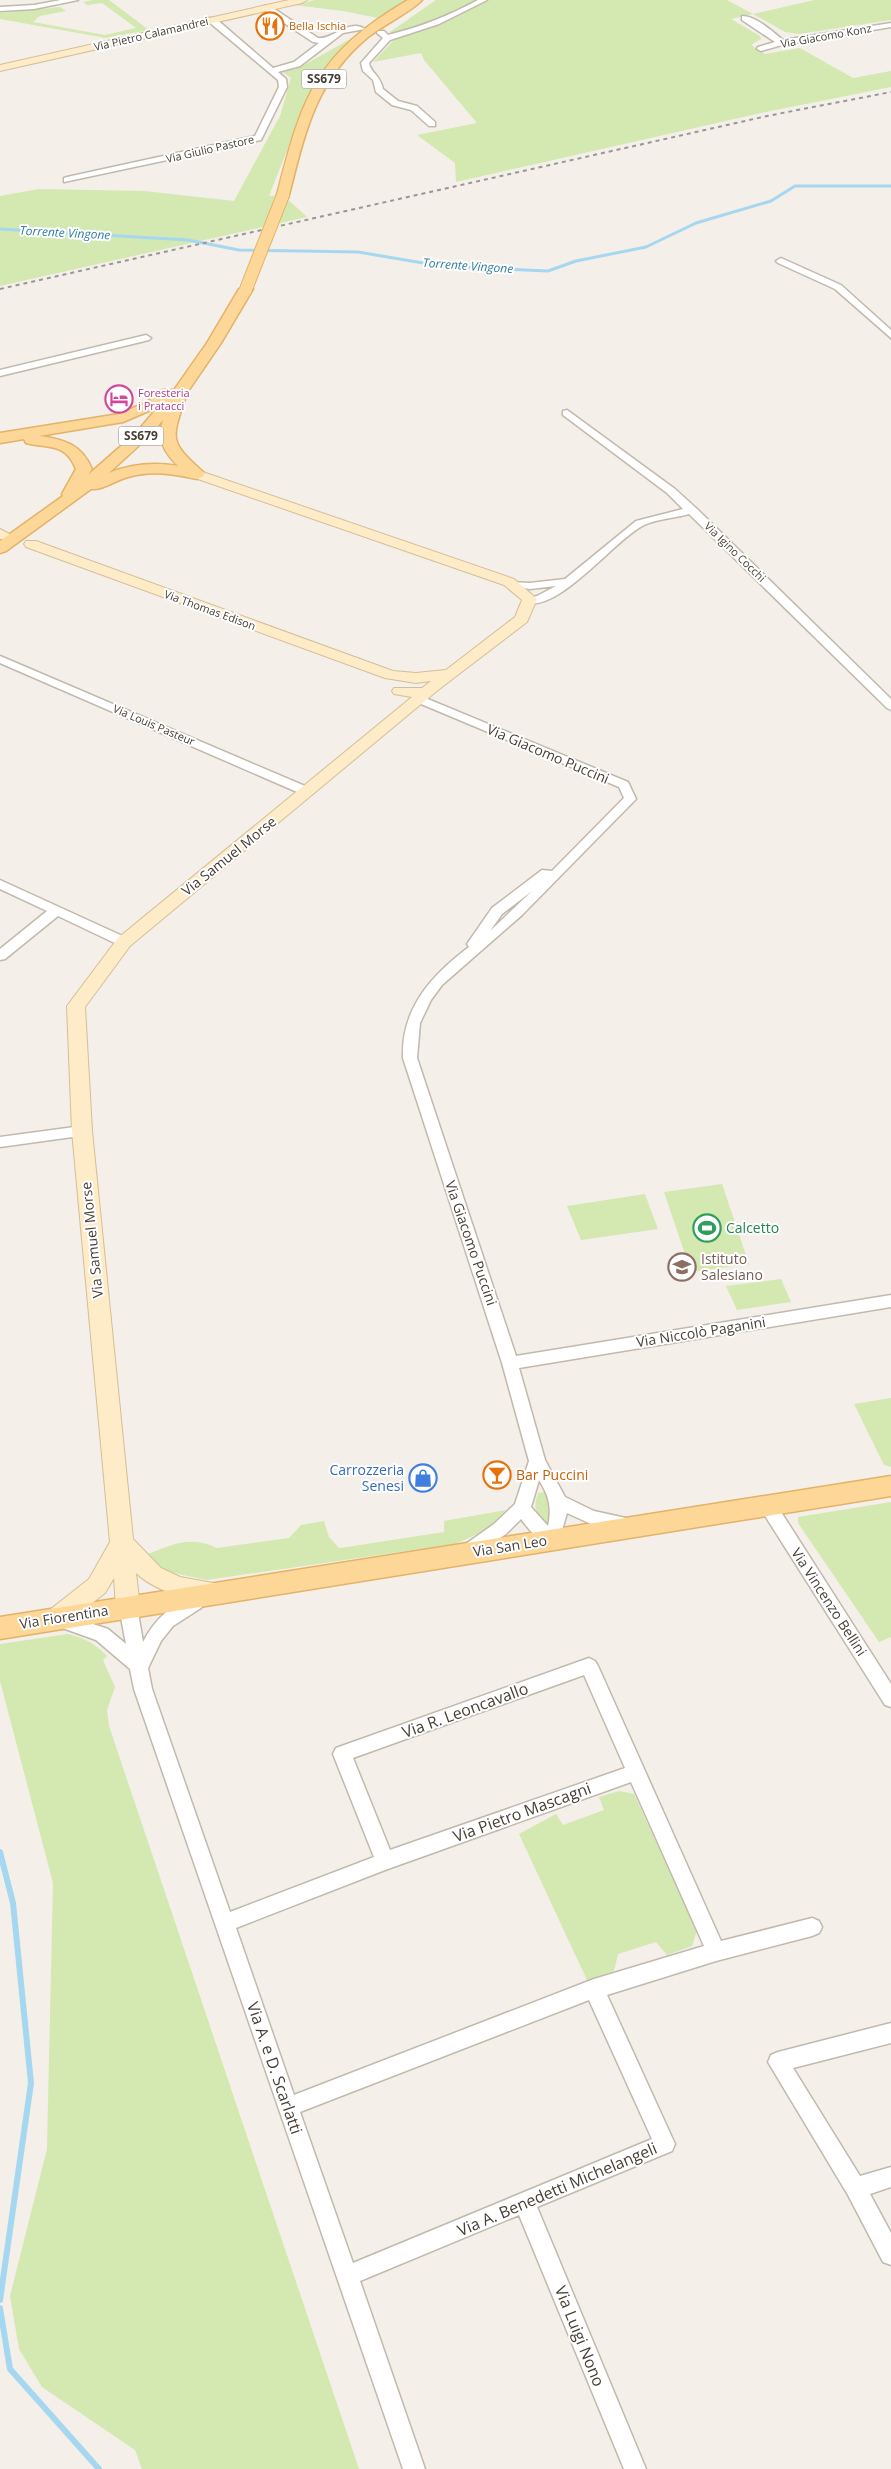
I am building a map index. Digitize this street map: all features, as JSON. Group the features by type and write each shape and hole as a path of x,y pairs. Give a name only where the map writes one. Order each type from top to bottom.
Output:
{"main road":[{"name":"SS679","path":"2,539 66,502 79,492 141,436 184,386 214,343 246,289 283,194 303,122 322,82 345,52 385,20 416,0"},
{"path":"0,438 123,418 152,406 184,386"},
{"path":"184,386 167,438 173,455 197,474"},
{"path":"0,443 31,440 60,444 73,449 80,456 84,469 66,502"},
{"path":"79,492 123,473 158,467 197,474"},
{"name":"Via San Leo","path":"128,1607 891,1486"},
{"name":"Via Fiorentina","path":"0,1628 128,1607"}],"street":[{"path":"0,8 34,8 74,0"},
{"name":"Via Pietro Calamandrei","path":"0,68 302,0"},
{"path":"432,124 414,108 395,103 379,90 377,80 366,69 365,63 384,35 437,23 483,0"},
{"path":"267,8 316,40 324,41"},
{"path":"745,18 767,31 781,43"},
{"name":"Via Giulio Pastore","path":"67,180 258,138 284,87 282,79 212,20"},
{"name":"Via Giacomo Konz","path":"761,49 781,43 891,25"},
{"path":"273,70 299,63 324,41 341,30 362,29"},
{"path":"781,261 838,287 891,335"},
{"path":"0,374 146,338"},
{"name":"Via Igino Cocchi","path":"567,413 671,491 891,706"},
{"path":"197,474 521,593 540,599 557,591"},
{"path":"522,619 640,523 692,510"},
{"name":"Via Thomas Edison","path":"31,544 390,675 416,678"},
{"path":"521,593 571,581"},
{"path":"521,593 522,619"},
{"name":"Via Samuel Morse","path":"128,1607 82,1132 76,1006 124,942 308,792 425,693 522,619"},
{"name":"Via Louis Pasteur","path":"0,659 308,792"},
{"path":"425,693 416,678 450,674"},
{"path":"390,675 400,691 401,706 394,719"},
{"path":"400,691 425,693"},
{"name":"Via Giacomo Puccini","path":"425,693 624,785 630,799 499,930 468,952 430,990 419,1010 409,1039 410,1058 510,1363 538,1461 560,1502"},
{"path":"0,884 124,942"},
{"path":"0,956 56,911"},
{"path":"0,1142 82,1132"},
{"name":"Via Niccolò Paganini","path":"510,1363 891,1301"},
{"path":"466,1553 500,1529 522,1508 538,1461"},
{"path":"522,1508 534,1524 552,1539 559,1522 560,1502 591,1517 635,1526"},
{"name":"Via Vincenzo Bellini","path":"768,1506 891,1699"},
{"path":"54,1619 97,1586 122,1543 153,1575 178,1586 220,1592"},
{"path":"54,1619 102,1634 140,1666 160,1626 179,1610 220,1592"},
{"name":"Via A. e D. Scarlatti","path":"128,1607 143,1689 414,2469"},
{"name":"Via R. Leoncavallo","path":"385,1861 342,1754 589,1666 636,1772"},
{"path":"636,1772 716,1952"},
{"name":"Via Pietro Mascagni","path":"224,1923 385,1861 636,1772"},
{"path":"288,2107 594,1989 716,1952 812,1927"},
{"name":"Via A. Benedetti Michelangeli","path":"347,2276 666,2144 594,1989"},
{"path":"891,2033 778,2062 855,2188 891,2254"},
{"path":"855,2188 891,2177"},
{"name":"Via Luigi Nono","path":"525,2203 635,2469"}],"green space":[{"path":"109,0 149,30 106,38 0,19 0,13 60,7 66,11 40,16 33,22 105,35 136,28 102,3 87,5 83,2"},
{"path":"315,0 408,0 378,18 343,11 294,5"},
{"path":"436,0 727,0 753,14 731,19 760,36 761,39 751,45 765,54 800,48 853,78 891,71 891,87 761,113 456,182 455,163 417,135 477,123 424,60 421,53 373,62 395,39 390,32"},
{"path":"814,0 891,0 891,20 799,34 785,32 753,14"},
{"path":"352,38 319,76 306,102 269,196 283,195 307,217 0,286 0,196 39,189 144,191 234,201 280,116 291,78 283,72 304,65"},
{"name":"Calcetto","path":"722,1184 749,1264 691,1272 664,1192"},
{"path":"645,1194 658,1229 581,1240 567,1206"},
{"path":"781,1279 791,1302 737,1310 726,1286"},
{"path":"891,1398 891,1467 884,1465 854,1404"},
{"path":"545,1492 551,1515 546,1523 537,1513 535,1506 538,1493"},
{"path":"891,1502 891,1637 879,1642 798,1523 798,1517"},
{"path":"506,1510 483,1531 454,1544 207,1580 164,1571 143,1556 179,1543 197,1542 217,1548 289,1538 301,1525 324,1521 329,1537 339,1548 347,1547 444,1532 444,1521"},
{"path":"68,1634 89,1642 107,1656 103,1660 115,1687 107,1710 109,1726 359,2469 142,2469 135,2450 42,2387 19,2349 10,2296 47,2149 53,1883 0,1681 0,1644"},
{"path":"619,1791 634,1794 697,1931 692,1946 667,1955 656,1942 618,1954 614,1971 587,1980 519,1834 556,1814 563,1825 604,1810 599,1797"}],"waterway":[{"name":"Torrente Vingone","path":"0,229 188,240 239,250 358,252 441,266 548,271 576,261 646,247 696,223 771,201 795,186 891,186"},
{"path":"0,1852 13,1903 31,2083 0,2300"},
{"path":"0,2308 10,2369 99,2469"}],"railway":[{"path":"0,289 767,116 891,92"}],"place":[{"name":"Bella Ischia","path":"270,26"},
{"name":"Foresteria i Pratacci","path":"119,399"},
{"name":"Calcetto","path":"707,1228"},
{"name":"Istituto Salesiano","path":"682,1267"},
{"name":"Bar Puccini","path":"497,1475"},
{"name":"Carrozzeria Senesi","path":"423,1478"}]}
